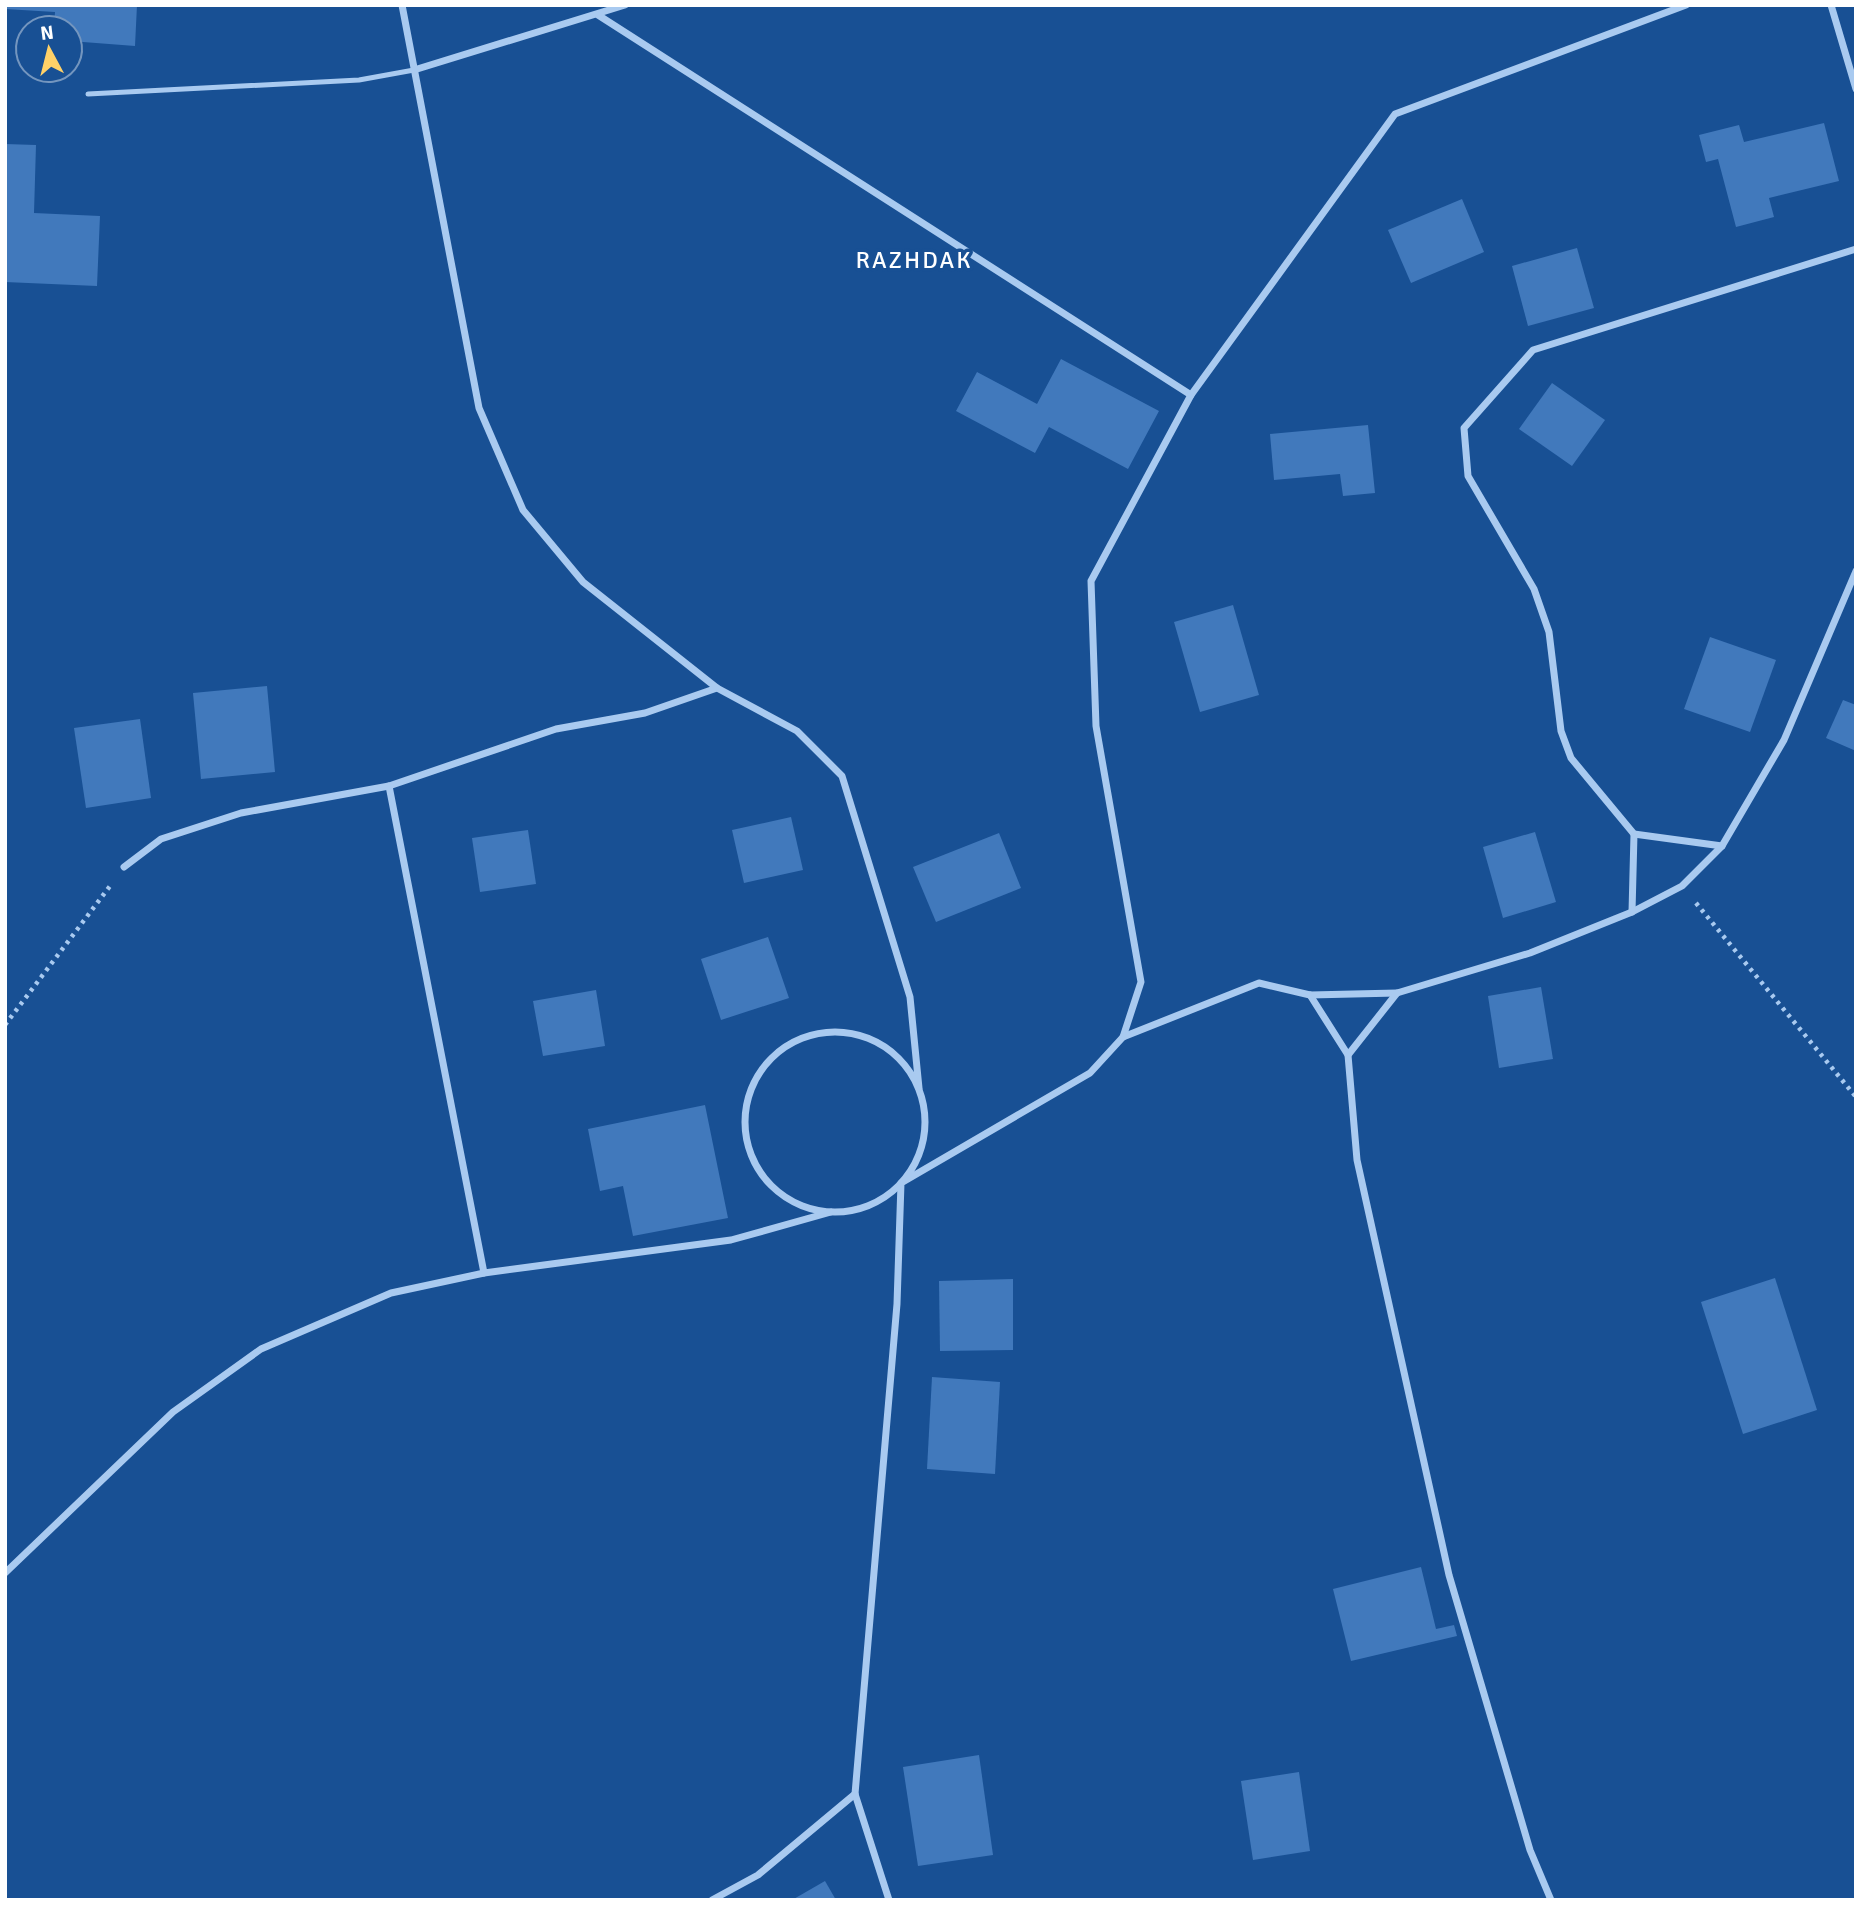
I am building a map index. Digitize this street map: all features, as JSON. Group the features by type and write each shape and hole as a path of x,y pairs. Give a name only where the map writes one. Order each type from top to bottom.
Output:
{"street":[{"path":"402,5 480,408 523,510 583,582 717,688 797,731 842,776 910,997 919,1088 926,1113 924,1138 916,1162 901,1183 897,1304 855,1794 889,1900"},
{"path":"414,70 625,5"},
{"path":"5,1573 173,1412 261,1349 391,1293 484,1273 731,1240 831,1212 869,1206 901,1183 1090,1073 1123,1037 1141,982 1096,726 1091,581 1191,396 1395,114 1686,5"},
{"path":"1831,5 1856,89"},
{"path":"597,15 1191,396"},
{"path":"1632,912 1634,834 1572,758 1561,731 1549,632 1534,589 1468,476 1464,428 1533,350 1856,249"},
{"path":"1123,1037 1259,983 1310,995 1397,993 1530,953 1632,912 1682,886 1722,846 1784,740 1856,571"},
{"path":"124,867 161,839 241,813 389,786 556,729 645,713 717,688"},
{"path":"389,786 484,1273"},
{"path":"1634,834 1722,846"},
{"path":"1348,1055 1397,993"},
{"path":"1310,995 1348,1055 1357,1160 1449,1575 1530,1850 1551,1900"},
{"path":"831,1212 804,1207 780,1194 760,1174 748,1149 743,1122 748,1095 760,1070 779,1050 804,1037 831,1031 859,1034 884,1046 905,1064 919,1088"},
{"path":"712,1900 758,1875 855,1794"}],"lane":[{"path":"88,94 359,80 414,70"}],"path":[{"path":"5,1025 124,867"},
{"path":"1682,886 1856,1097"}],"building":[{"path":"5,5 137,5 135,46 84,42 84,14 5,9"},
{"path":"1824,123 1839,181 1769,198 1774,217 1736,227 1718,159 1706,162 1699,135 1739,125 1744,142"},
{"path":"5,144 36,145 34,213 100,216 97,286 5,282"},
{"path":"1462,199 1484,252 1411,283 1388,230"},
{"path":"1577,248 1594,308 1528,326 1512,266"},
{"path":"1061,359 1159,411 1128,469 1049,427 1035,453 956,411 977,372 1037,404"},
{"path":"1552,383 1605,420 1572,466 1519,429"},
{"path":"1368,425 1375,493 1343,496 1340,474 1274,480 1270,434"},
{"path":"1233,605 1259,695 1200,712 1174,622"},
{"path":"1710,637 1776,660 1750,732 1684,709"},
{"path":"267,686 275,772 201,779 193,693"},
{"path":"1843,700 1856,705 1856,751 1826,738"},
{"path":"140,719 151,798 86,808 74,728"},
{"path":"791,817 803,870 744,883 732,830"},
{"path":"528,830 536,884 480,892 472,838"},
{"path":"1535,832 1556,902 1503,918 1483,847"},
{"path":"999,833 1021,888 936,922 913,867"},
{"path":"768,937 789,998 721,1020 701,959"},
{"path":"1541,987 1553,1059 1499,1068 1488,996"},
{"path":"596,990 605,1046 543,1056 533,1001"},
{"path":"705,1105 728,1218 633,1236 623,1186 600,1191 588,1129"},
{"path":"1775,1278 1817,1410 1743,1434 1701,1302"},
{"path":"1013,1279 1013,1350 940,1351 939,1281"},
{"path":"932,1377 1000,1382 995,1474 927,1469"},
{"path":"1421,1567 1436,1629 1454,1625 1457,1636 1351,1661 1333,1589"},
{"path":"979,1755 993,1855 918,1866 903,1767"},
{"path":"1299,1772 1310,1851 1253,1860 1241,1781"},
{"path":"825,1881 836,1900 792,1900"}],"district":[{"name":"RAZHDAK","path":"914,260"}]}
